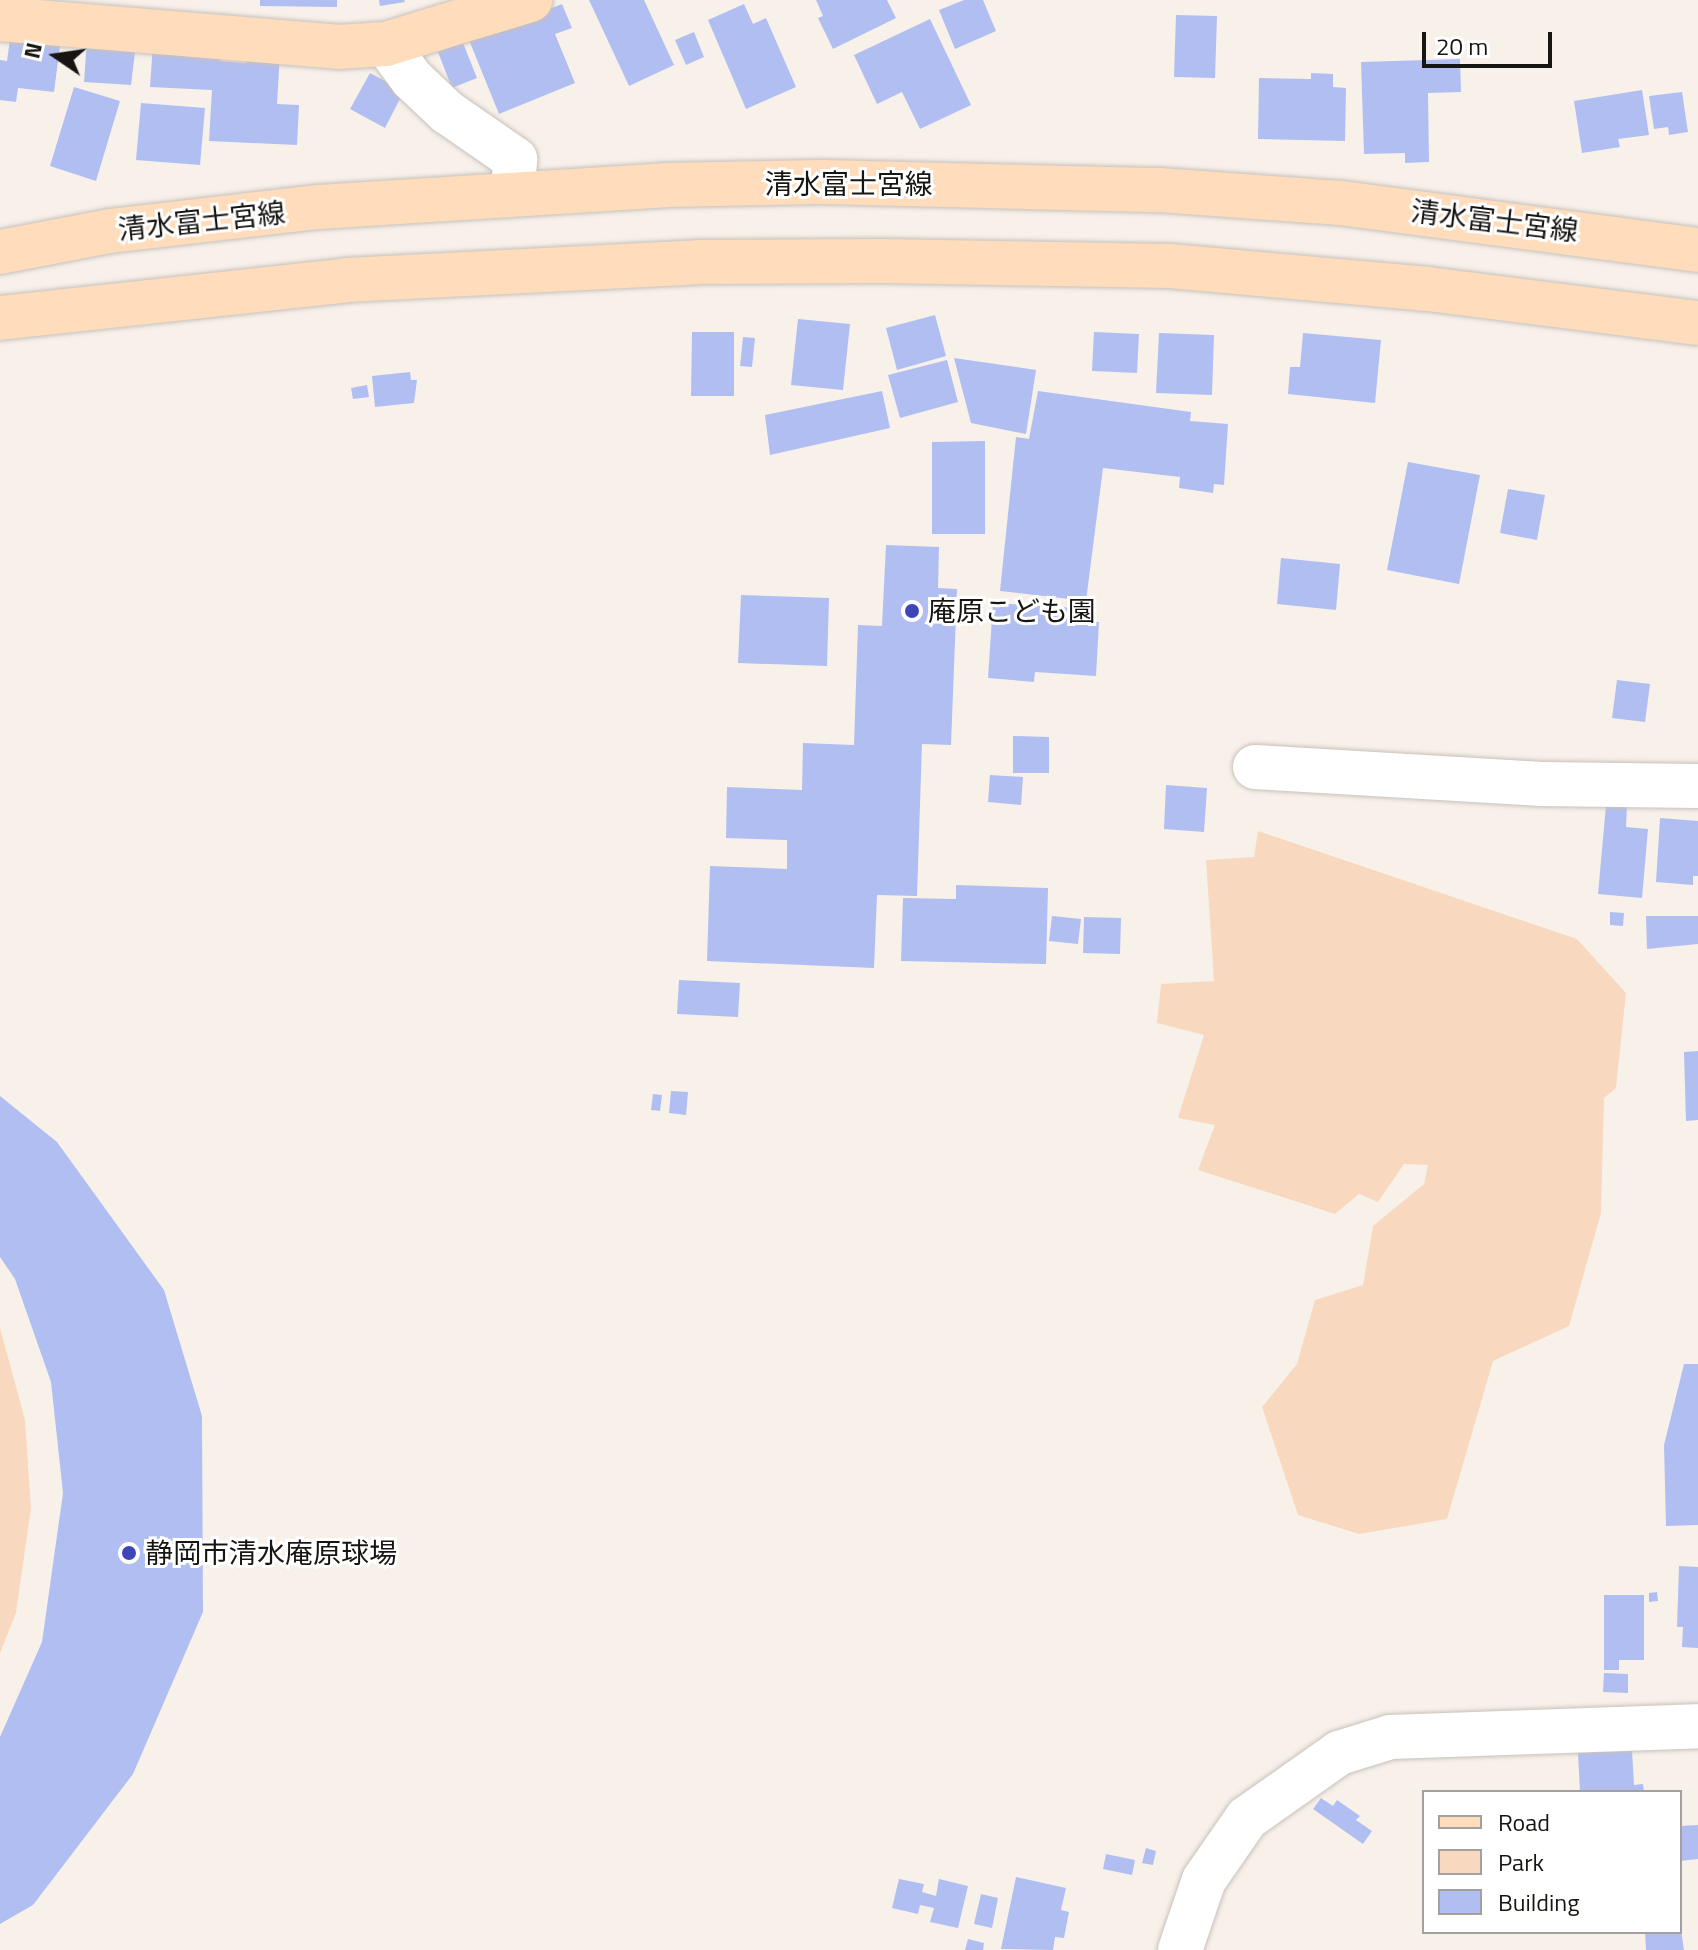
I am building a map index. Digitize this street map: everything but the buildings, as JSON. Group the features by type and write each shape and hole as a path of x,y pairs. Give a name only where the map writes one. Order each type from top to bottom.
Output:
{"main road":[{"path":"0,19 338,47 386,44 530,0"},
{"name":"清水富士宮線","path":"0,252 110,231 513,193 824,182 1159,190 1341,203 1698,250"},
{"path":"0,318 347,280 699,262 883,261 1170,266 1428,289 1698,323"}],"street":[{"path":"386,44 412,79 447,112 515,159 513,193"},
{"path":"1255,767 1541,784 1698,786"},
{"path":"1180,1950 1204,1880 1247,1818 1339,1753 1390,1737 1698,1726"}],"green space":[{"path":"1258,831 1577,939 1626,993 1616,1088 1604,1098 1601,1213 1569,1326 1493,1361 1447,1519 1359,1534 1298,1515 1262,1407 1297,1364 1315,1300 1363,1285 1373,1226 1424,1184 1428,1165 1404,1164 1378,1202 1359,1194 1335,1214 1198,1170 1215,1125 1178,1118 1204,1035 1157,1023 1161,984 1214,981 1206,860 1254,857"},
{"path":"0,1328 25,1420 31,1508 16,1613 0,1653"}],"place":[{"name":"庵原こども園","path":"912,611"},
{"name":"静岡市清水庵原球場","path":"129,1553"}]}
